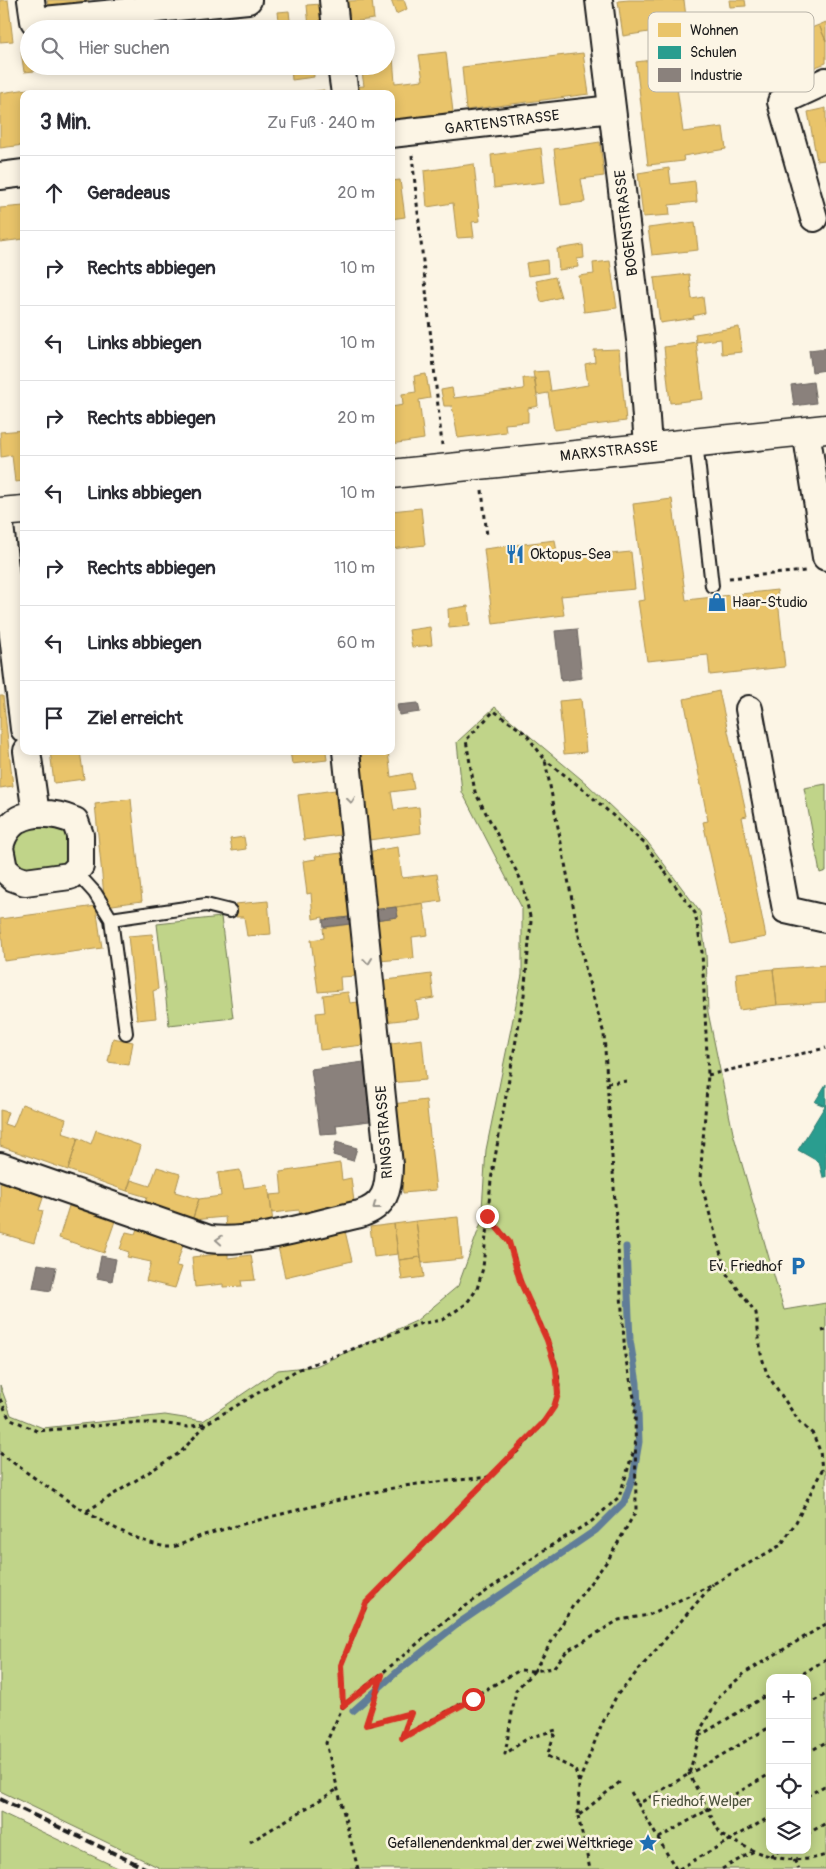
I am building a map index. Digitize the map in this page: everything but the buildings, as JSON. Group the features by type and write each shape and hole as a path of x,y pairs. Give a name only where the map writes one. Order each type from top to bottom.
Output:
{"street":[{"path":"31,0 34,20"},
{"path":"44,20 248,0"},
{"path":"333,0 335,20"},
{"name":"BOGENSTRASSE","path":"599,0 641,348 648,446"},
{"path":"342,75 344,90"},
{"path":"814,87 826,81"},
{"path":"802,92 781,102 814,218"},
{"name":"GARTENSTRASSE","path":"401,133 612,109"},
{"path":"0,176 20,174"},
{"path":"816,430 817,564"},
{"name":"MARXSTRASSE","path":"395,474 816,430"},
{"path":"0,512 20,510"},
{"path":"0,525 20,695"},
{"path":"749,710 786,910 826,919"},
{"path":"28,755 36,814"},
{"name":"RINGSTRASSE","path":"0,1166 209,1239 250,1239 360,1214 374,1208 383,1201 389,1181 388,1165 346,755"},
{"path":"36,814 61,815 75,821 80,835 82,855 80,866 70,876 25,882 14,878 4,869 0,847 2,835 10,825 21,817 36,814"}],"lane":[{"path":"696,442 712,583"},
{"path":"76,872 95,893 111,919 126,1033"},
{"path":"111,919 206,905 230,911"}],"path":[{"path":"401,133 444,468"},
{"path":"480,465 487,536"},
{"path":"712,583 817,564"},
{"path":"87,1511 181,1452 207,1423 297,1370 420,1324 442,1320 466,1304 477,1289 483,1268 490,1180 524,995 530,921 522,882 475,792 466,740 494,711 526,734 545,760 583,789 644,842 695,913 702,952 708,1075 700,1180 726,1273 756,1313 761,1354 767,1374 800,1424 813,1434 820,1451 822,1470 796,1522 781,1545 714,1584 649,1615 619,1620 567,1651 553,1668 534,1671 520,1670 402,1738 411,1713 366,1725 382,1675"},
{"path":"545,760 578,935 604,1034 625,1356 635,1402 636,1511 608,1560 574,1604 534,1671 516,1690 505,1754 528,1738 556,1730 547,1756 575,1769 579,1782 578,1816 590,1869"},
{"path":"708,1075 826,1048"},
{"path":"607,1083 627,1081"},
{"path":"343,1706 341,1665 366,1603 543,1423 554,1407 558,1394 556,1368 553,1358 547,1340 520,1281 509,1242 487,1216"},
{"path":"0,1400 9,1418 37,1431 129,1423 160,1423 188,1427 207,1423"},
{"path":"358,1869 326,1743 343,1706 382,1675 442,1622 547,1548 592,1521 619,1497 634,1448"},
{"path":"0,1453 40,1482 126,1533 146,1542 170,1547 203,1536 386,1489 489,1477"},
{"path":"579,1782 601,1726 617,1695 714,1584"},
{"path":"826,1624 746,1672 720,1694 702,1727 690,1774 721,1835 770,1857 794,1860 826,1855"},
{"path":"802,1674 826,1659"},
{"path":"811,1703 826,1694"},
{"path":"699,1736 766,1695"},
{"path":"638,1804 766,1729"},
{"path":"811,1751 826,1742"},
{"path":"659,1838 766,1776"},
{"path":"578,1816 621,1781"},
{"path":"811,1794 826,1786"},
{"path":"250,1842 338,1789"},
{"path":"631,1792 678,1869 766,1820"},
{"path":"811,1832 826,1823"},
{"path":"722,1869 754,1851"},
{"path":"770,1857 774,1854"},
{"path":"794,1860 798,1869"}],"green space":[{"name":"Friedhof Welper","path":"495,707 587,784 646,840 700,912 706,954 708,1012 733,1133 784,1310 826,1303 826,1869 162,1869 0,1791 0,1385 11,1415 43,1428 165,1415 203,1421 278,1370 316,1366 416,1321 458,1286 481,1223 486,1150 522,975 522,908 462,792 457,742"},
{"path":"826,784 826,871 820,873 804,788"},
{"path":"39,824 64,828 73,855 58,871 16,868 10,841 18,831"},
{"path":"221,917 233,1018 169,1025 157,924"},
{"path":"0,1812 120,1869 0,1869"}],"waterway":[{"path":"353,1711 398,1671 459,1623 596,1530 624,1502 633,1477 639,1442 637,1383 630,1340 626,1247"}],"railway":[{"path":"0,1799 147,1869"}],"place":[{"name":"Oktopus-Sea","path":"515,554"},
{"name":"Haar-Studio","path":"717,602"},
{"name":"Ev. Friedhof","path":"798,1266"},
{"name":"Gefallenendenkmal der zwei Weltkriege","path":"648,1843"}],"route":[{"path":"473,1699 402,1738 411,1713 366,1725 382,1675 343,1706 341,1665 366,1603 489,1477 501,1468 543,1423 554,1407 558,1394 556,1368 547,1340 520,1281 509,1242 487,1216"}]}
